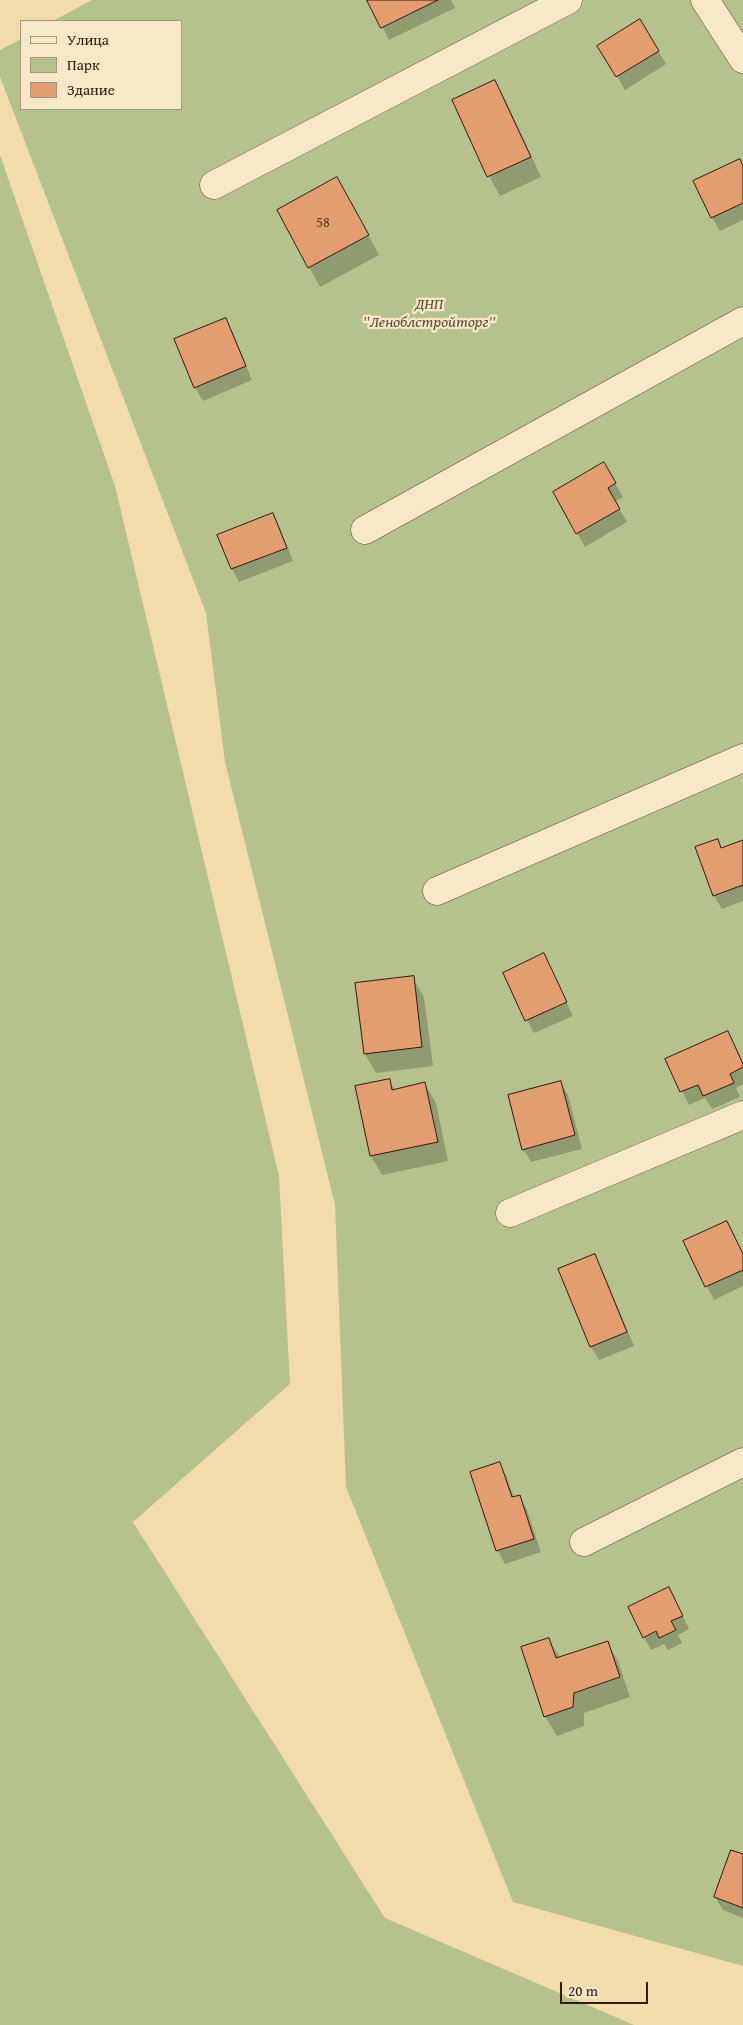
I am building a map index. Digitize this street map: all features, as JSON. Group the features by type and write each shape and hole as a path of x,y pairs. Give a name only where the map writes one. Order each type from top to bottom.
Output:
{"street":[{"path":"214,185 568,0"},
{"path":"705,0 743,59"},
{"path":"365,530 743,321"},
{"path":"437,891 743,758"},
{"path":"510,1213 743,1114"},
{"path":"584,1542 743,1462"}],"green space":[{"name":"ДНП ''Леноблстройторг''","path":"92,0 743,0 743,1966 513,1902 346,1487 335,1205 225,762 206,613 0,77 0,50 20,40 20,110 182,110 182,20 55,20"},
{"path":"0,155 115,486 279,1176 290,1384 133,1522 385,1918 634,2025 0,2025"}],"building":[{"path":"367,0 438,0 381,28"},
{"path":"640,19 659,51 616,77 597,46"},
{"path":"495,80 531,157 487,177 452,100"},
{"path":"740,159 743,166 743,203 711,218 693,181"},
{"path":"337,177 369,235 308,268 277,210"},
{"path":"226,318 246,366 194,388 174,339"},
{"path":"604,462 616,483 608,488 620,509 576,534 553,492"},
{"path":"273,513 287,548 231,569 217,535"},
{"path":"718,839 721,848 743,840 743,885 713,896 695,847"},
{"path":"544,953 567,1002 525,1021 503,973"},
{"path":"414,976 422,1047 364,1054 355,983"},
{"path":"728,1031 743,1064 743,1067 730,1074 734,1083 703,1096 698,1085 680,1092 665,1059"},
{"path":"390,1079 392,1090 425,1082 438,1142 370,1156 355,1086"},
{"path":"561,1081 575,1135 522,1150 508,1095"},
{"path":"727,1221 743,1254 743,1270 705,1287 683,1241"},
{"path":"595,1254 627,1332 590,1347 558,1269"},
{"path":"500,1462 512,1497 520,1495 534,1539 496,1551 470,1472"},
{"path":"669,1587 683,1616 671,1621 676,1630 659,1638 656,1631 643,1638 628,1607"},
{"path":"549,1638 556,1658 608,1641 620,1677 574,1693 573,1707 544,1717 521,1647"},
{"path":"731,1850 743,1854 743,1908 714,1897"}]}
